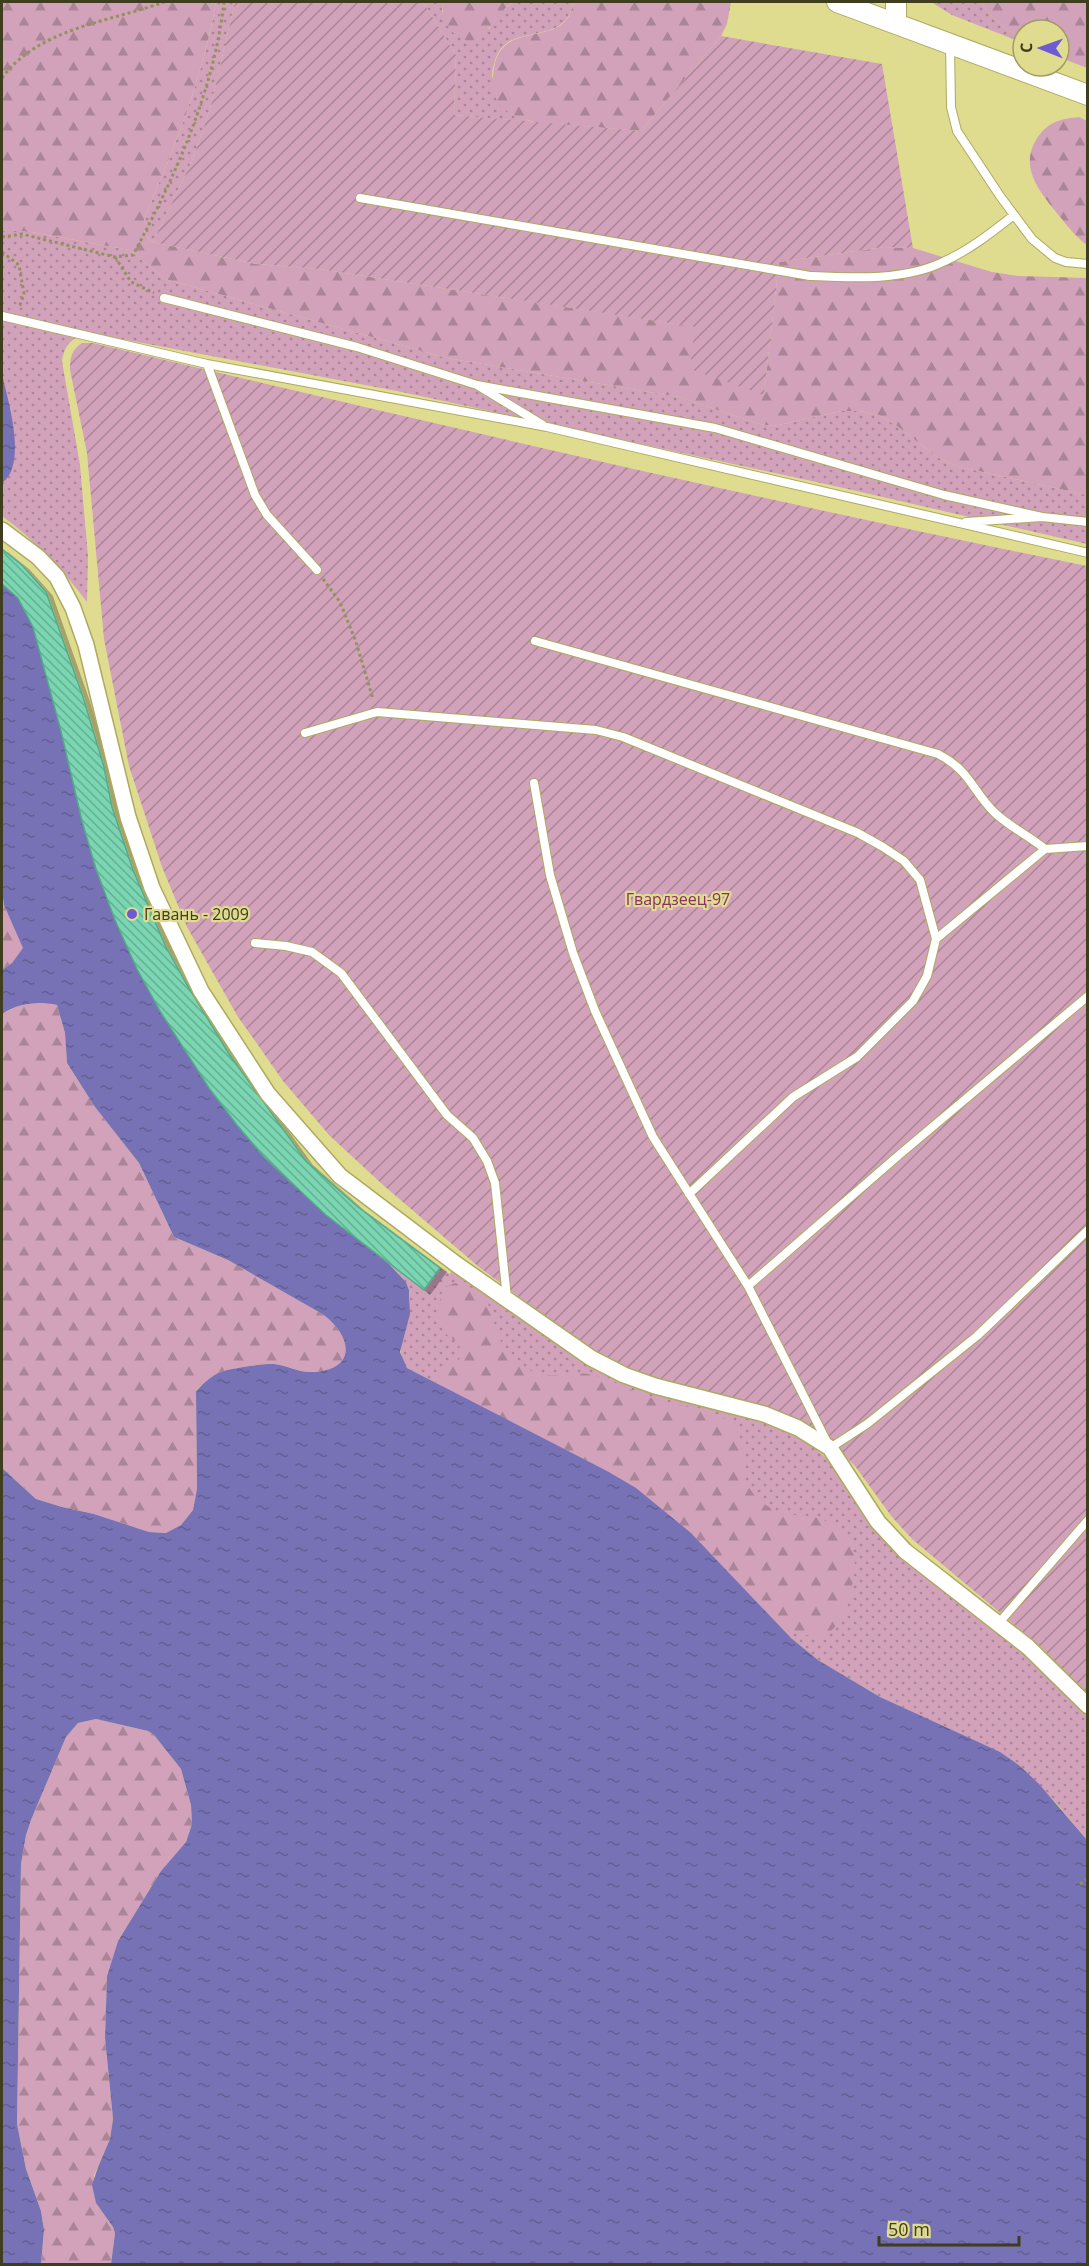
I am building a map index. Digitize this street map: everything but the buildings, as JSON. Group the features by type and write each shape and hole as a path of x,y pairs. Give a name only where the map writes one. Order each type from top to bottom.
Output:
{"street":[{"path":"837,2 1088,95"},
{"path":"896,2 896,23"},
{"path":"2,530 38,557 57,577 73,609 86,645 128,816 152,888 201,991 268,1094 340,1176 403,1226 591,1358 624,1375 655,1386 764,1414 798,1428 830,1448 878,1522 905,1551 1028,1647 1088,1706"}],"lane":[{"path":"950,44 951,106 957,131 1032,239 1050,255 1066,262 1088,264"},
{"path":"360,198 810,276 857,278 901,274 943,262 978,243 1014,215"},
{"path":"165,298 357,347 477,385 715,428 944,495 1042,517 1088,522"},
{"path":"2,316 207,364 547,427 1088,553"},
{"path":"207,364 255,495 267,515 317,570"},
{"path":"477,385 547,427"},
{"path":"958,523 1042,517"},
{"path":"535,641 938,754 954,762 966,774 994,812 1045,849"},
{"path":"305,734 377,712 596,730 623,737 833,823 883,847 904,861 920,880 936,939 927,976 913,1001 857,1057 793,1097 689,1194"},
{"path":"534,783 550,875 573,953 595,1011 653,1137 748,1286 830,1448 867,1424 977,1336 1088,1230"},
{"path":"936,939 1045,849 1088,846"},
{"path":"255,943 286,946 312,952 341,973 447,1115 473,1138 487,1161 495,1183 507,1299"},
{"path":"748,1286 1088,996"},
{"path":"999,1624 1088,1520"}],"path":[{"path":"2,78 36,48 73,30 164,2"},
{"path":"2,237 22,234 115,257 133,255 173,176 195,120 212,64 224,2"},
{"path":"2,252 19,265 24,294 20,305 11,309"},
{"path":"115,257 131,282 165,298"},
{"path":"317,570 340,602 356,642 377,712"},
{"path":"1080,1884 1088,1879"}],"green space":[{"path":"2,2 216,2 196,84 146,214 144,230 149,240 153,242 256,264 319,269 696,327 764,394 779,262 884,247 913,248 992,272 1018,276 1087,278 1087,495 956,466 937,457 879,415 860,411 841,411 774,426 759,424 679,397 447,358 165,279 129,250 26,231 2,231"},
{"path":"216,2 235,2 210,109 192,161 153,242 149,240 144,230 146,214 168,162 196,84"},
{"path":"235,2 423,2 456,55 454,115 641,131 721,36 882,64 913,248 884,247 779,262 764,395 690,369 695,327 319,269 256,264 153,242 192,161 210,109"},
{"path":"423,2 442,2 442,12 489,29 497,15 513,2 573,2 568,16 560,25 512,40 503,47 496,58 492,76 498,90 512,114 532,122 454,115 456,55"},
{"path":"442,2 513,2 480,36 473,40 465,40 449,28"},
{"path":"573,2 731,2 727,24 721,36 641,131 535,122 511,114 499,104 493,88 493,77 499,52 509,43 521,37 559,26 568,17"},
{"path":"931,2 981,2 999,23 1011,32 1011,38 952,15"},
{"path":"981,2 1087,2 1087,68 1071,62 1071,18 1011,18 1011,32 989,13"},
{"path":"1079,117 1087,121 1087,245 1070,229 1040,191 1031,172 1030,161 1036,140 1049,125 1060,120"},
{"path":"2,231 26,231 129,250 165,279 447,358 679,397 759,424 774,426 841,411 860,411 879,415 937,457 956,466 1087,495 1087,544 839,487 402,392 90,333 68,345 62,361 80,465 88,556 87,602 48,556 2,516"},
{"name":"Гвардзеец-97","path":"82,343 93,343 713,487 1087,566 1087,1694 1041,1647 912,1539 892,1517 855,1466 837,1448 687,1389 631,1372 605,1359 479,1267 383,1185 329,1135 283,1081 238,1017 187,927 162,867 129,766 104,639 87,453 70,370 75,348"},
{"path":"2,891 4,905 24,948 12,963 2,970"},
{"path":"40,1001 57,1005 65,1033 67,1063 95,1107 139,1163 174,1237 228,1260 324,1315 334,1324 345,1343 346,1352 343,1360 326,1370 306,1372 274,1364 244,1367 218,1373 196,1390 197,1489 193,1510 181,1525 166,1533 149,1532 94,1514 36,1499 2,1468 2,1014 22,1004"},
{"path":"389,1264 424,1290 440,1268 450,1274 456,1264 563,1344 762,1418 797,1435 824,1456 992,1628 1026,1656 1087,1716 1087,1840 1056,1803 1020,1766 1000,1753 880,1697 818,1660 607,1471 407,1368 402,1360 401,1351 409,1310 409,1290 404,1279"},
{"path":"455,1283 474,1289 483,1296 503,1346 517,1361 534,1372 547,1375 581,1373 597,1376 660,1401 710,1412 729,1422 741,1439 746,1479 756,1497 778,1512 809,1516 832,1524 847,1538 852,1547 855,1568 853,1581 845,1611 833,1629 826,1636 813,1636 796,1633 778,1625 691,1533 636,1488 442,1387 439,1379 442,1368 458,1361 462,1355 458,1342 445,1333 439,1312 443,1288"},
{"path":"96,1719 148,1731 154,1735 181,1769 191,1805 192,1824 186,1842 161,1871 118,1941 107,1976 105,2038 113,2119 110,2139 94,2176 96,2203 115,2233 111,2264 41,2264 44,2230 41,2211 26,2169 17,2124 21,1864 31,1820 66,1737 78,1723"}],"water":[{"path":"2,374 14,431 15,447 10,474 2,483"},
{"path":"2,584 18,598 33,627 96,869 160,1011 209,1088 264,1157 326,1215 389,1264 406,1282 409,1290 410,1314 400,1352 407,1368 636,1488 691,1533 791,1638 818,1660 880,1697 1000,1752 1020,1766 1039,1784 1087,1840 1087,2264 111,2264 115,2233 96,2203 92,2185 110,2139 113,2119 105,2038 107,1976 118,1941 161,1871 186,1842 192,1824 191,1805 181,1769 154,1735 148,1731 96,1719 78,1723 66,1737 26,1835 21,1864 17,2124 26,2169 41,2211 44,2230 41,2264 2,2264 2,1468 36,1499 94,1514 149,1532 166,1533 181,1525 193,1510 197,1489 196,1391 206,1381 222,1371 274,1364 305,1372 325,1370 336,1366 343,1360 346,1352 341,1334 324,1315 228,1260 174,1237 139,1163 95,1107 67,1063 65,1033 57,1005 28,1004 15,1007 2,1014 2,970 12,963 23,948 4,905 2,891"}],"place":[{"name":"Гавань - 2009","path":"132,914"}]}
